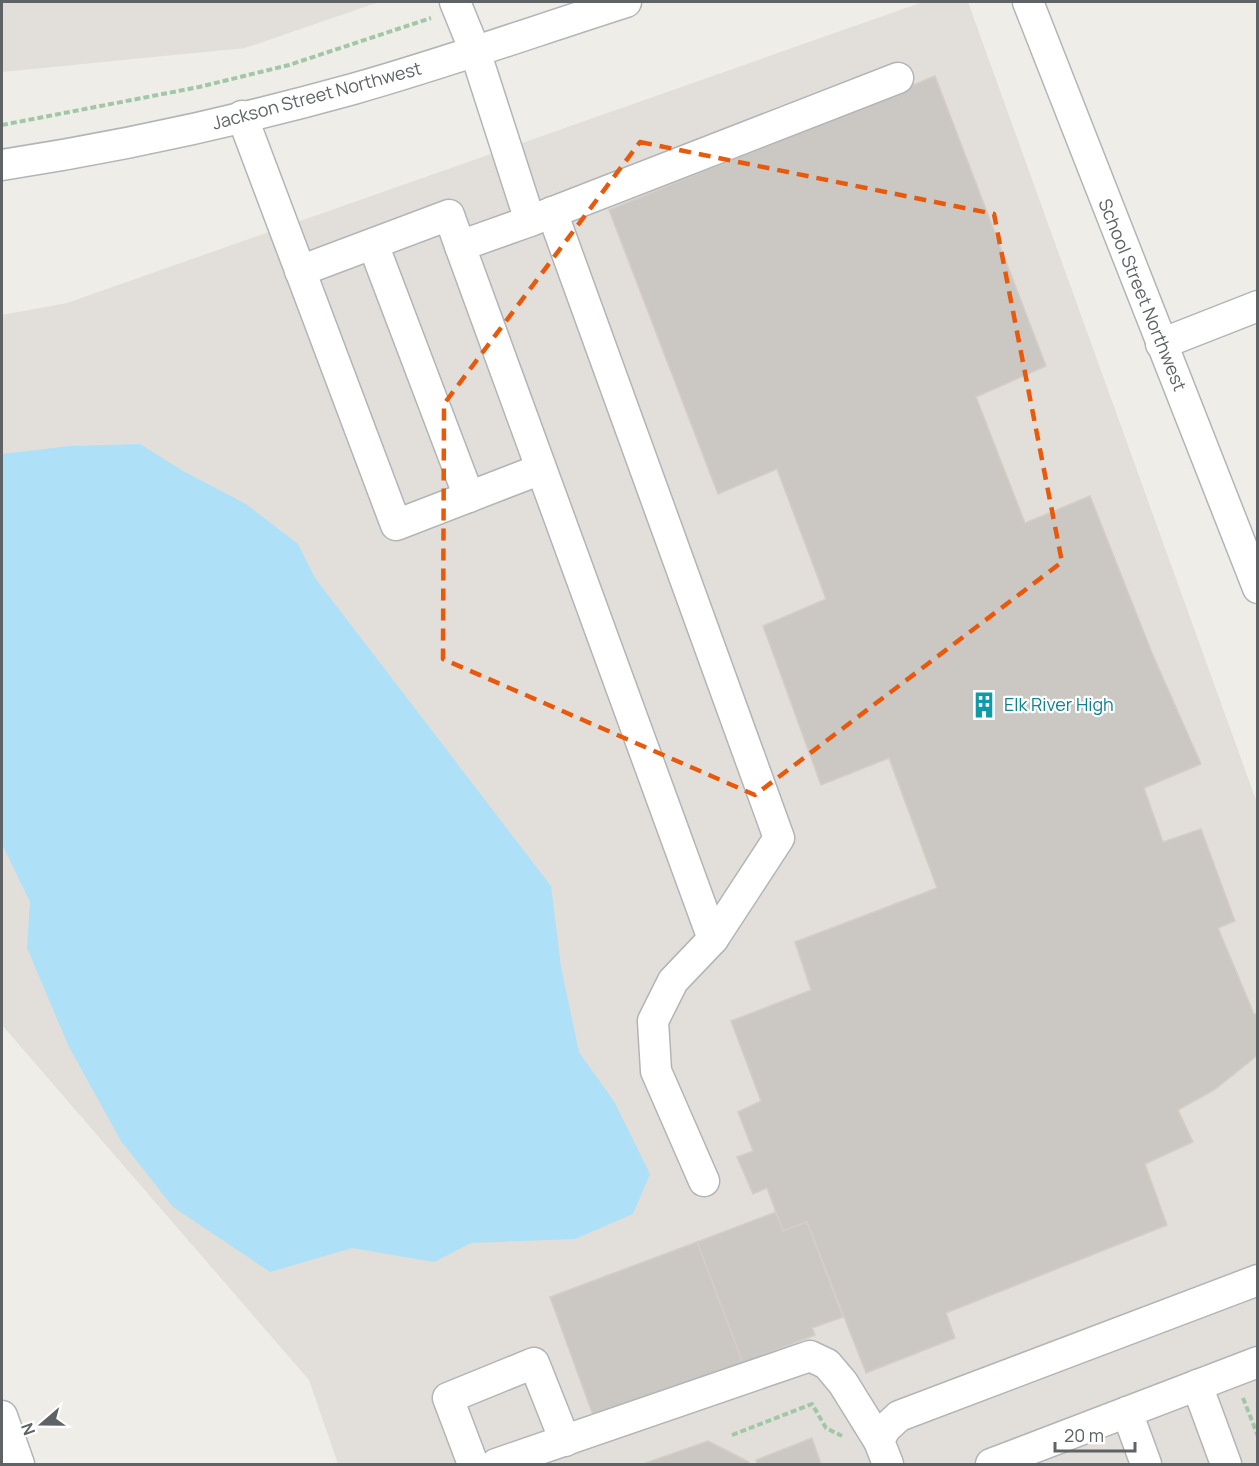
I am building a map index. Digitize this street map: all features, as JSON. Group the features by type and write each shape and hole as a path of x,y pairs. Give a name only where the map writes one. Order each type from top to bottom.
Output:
{"street":[{"name":"Jackson Street Northwest","path":"2,165 72,153 242,117 351,89 626,2"},
{"name":"School Street Northwest","path":"1028,2 1161,344 1252,558 1257,588"},
{"path":"456,5 541,216 779,838 713,939 673,981 653,1021 656,1071 704,1181"},
{"path":"460,246 898,78"},
{"path":"242,117 396,525 541,469"},
{"path":"300,271 449,215 713,939"},
{"path":"373,244 469,497"},
{"path":"1161,344 1257,306"},
{"path":"884,1453 885,1429 899,1416 1257,1280"},
{"path":"496,1464 810,1356 827,1365 843,1383 884,1453"},
{"path":"991,1464 1042,1455 1127,1412 1257,1362"},
{"path":"473,1464 448,1398 534,1364 565,1441"},
{"path":"1197,1385 1226,1464"},
{"path":"1127,1412 1146,1464"},
{"path":"2,1416 19,1464"}],"path":[{"path":"2,124 199,87 289,65 382,36 456,5"},
{"path":"1242,1394 1257,1436"},
{"path":"732,1435 812,1404 826,1428 845,1437"}],"highlighted area":[{"path":"640,142 994,214 1062,562 755,795 443,659 444,404"}],"shaded area":[{"path":"2,2 379,2 245,48 2,72"},
{"path":"923,2 968,2 1257,803 1257,1464 338,1464 309,1380 2,1025 2,315 67,303"}],"water":[{"path":"140,444 183,471 246,504 298,544 315,578 551,886 561,967 579,1052 615,1103 650,1174 633,1214 575,1239 471,1243 434,1262 352,1248 270,1272 173,1207 121,1141 69,1047 27,948 30,902 2,844 2,454 70,446"}],"building":[{"name":"Elk River High","path":"935,76 1046,366 976,397 1025,523 1090,496 1152,653 1201,764 1144,788 1163,842 1201,829 1235,921 1218,928 1254,1014 1258,1013 1258,1055 1214,1090 1178,1110 1193,1142 1145,1164 1167,1225 946,1313 955,1338 866,1373 807,1222 783,1231 767,1188 753,1194 737,1157 753,1151 738,1112 761,1101 731,1021 811,990 795,942 937,888 889,758 821,785 763,626 826,599 777,469 718,494 609,210"},
{"path":"776,1212 783,1231 807,1222 843,1317 812,1328 815,1335 743,1363 697,1242"},
{"path":"697,1242 743,1363 594,1418 550,1297"},
{"path":"812,1438 821,1464 757,1464 756,1460"},
{"path":"708,1441 749,1464 643,1464"}],"place":[{"name":"Elk River High","path":"984,705"}]}
